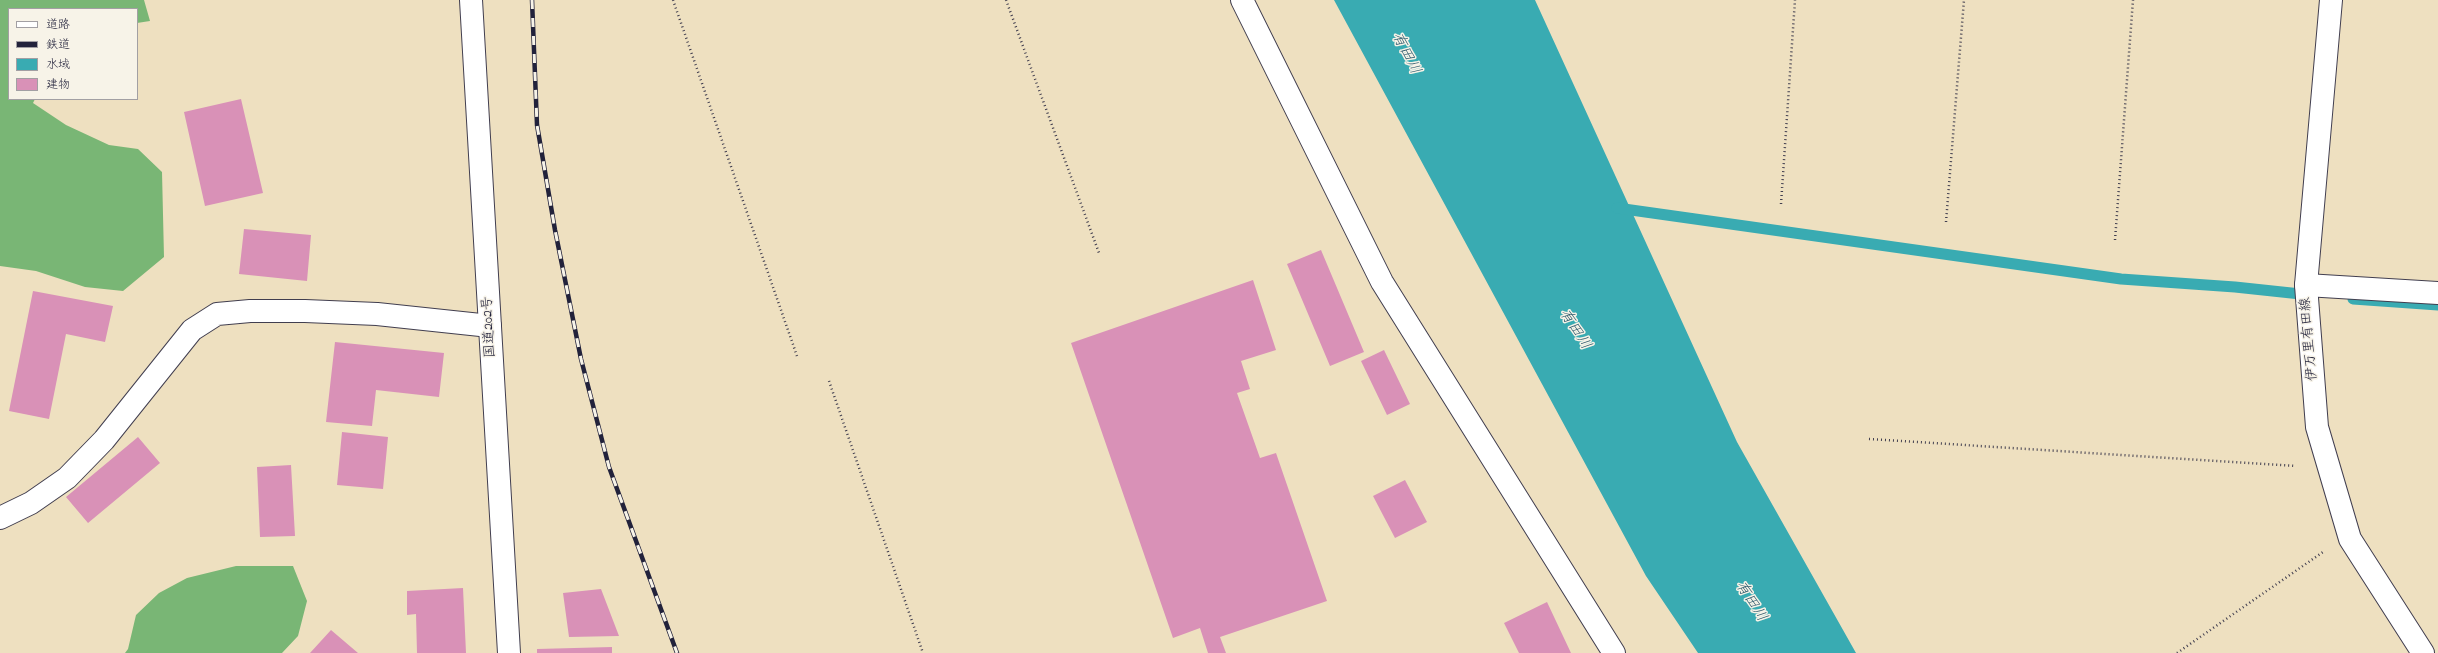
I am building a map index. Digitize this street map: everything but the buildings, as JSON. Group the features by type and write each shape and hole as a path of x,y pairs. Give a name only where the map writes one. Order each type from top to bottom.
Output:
{"main road":[{"name":"国道202号","path":"471,0 509,653"},
{"path":"1242,0 1382,282 1614,653"},
{"name":"伊万里有田線","path":"2331,0 2306,285 2318,427 2350,539 2423,653"},
{"path":"2306,285 2438,293"},
{"path":"0,518 31,503 68,478 104,440 192,330 217,314 250,311 313,311 377,314 490,326"}],"path":[{"path":"673,0 797,356"},
{"path":"1006,0 1099,253"},
{"path":"1781,204 1795,0"},
{"path":"1946,222 1964,0"},
{"path":"2115,240 2133,0"},
{"path":"829,381 923,653"},
{"path":"1869,439 2304,467"},
{"path":"2177,653 2324,551"}],"green space":[{"path":"0,0 144,0 150,21 138,23 138,8 8,8 8,100 34,100 33,103 66,125 109,145 138,149 162,172 164,257 123,291 85,287 36,271 0,266"},
{"path":"236,566 293,566 307,601 298,636 282,653 125,653 128,649 136,615 159,593 187,578"}],"water":[{"name":"有田川","path":"1334,0 1535,0 1737,442 1856,653 1698,653 1646,576"}],"waterway":[{"path":"1617,208 2121,279 2235,287 2310,295"},
{"path":"2353,299 2438,305"}],"railway":[{"path":"532,0 537,125 555,230 581,359 609,467 677,653"}]}
